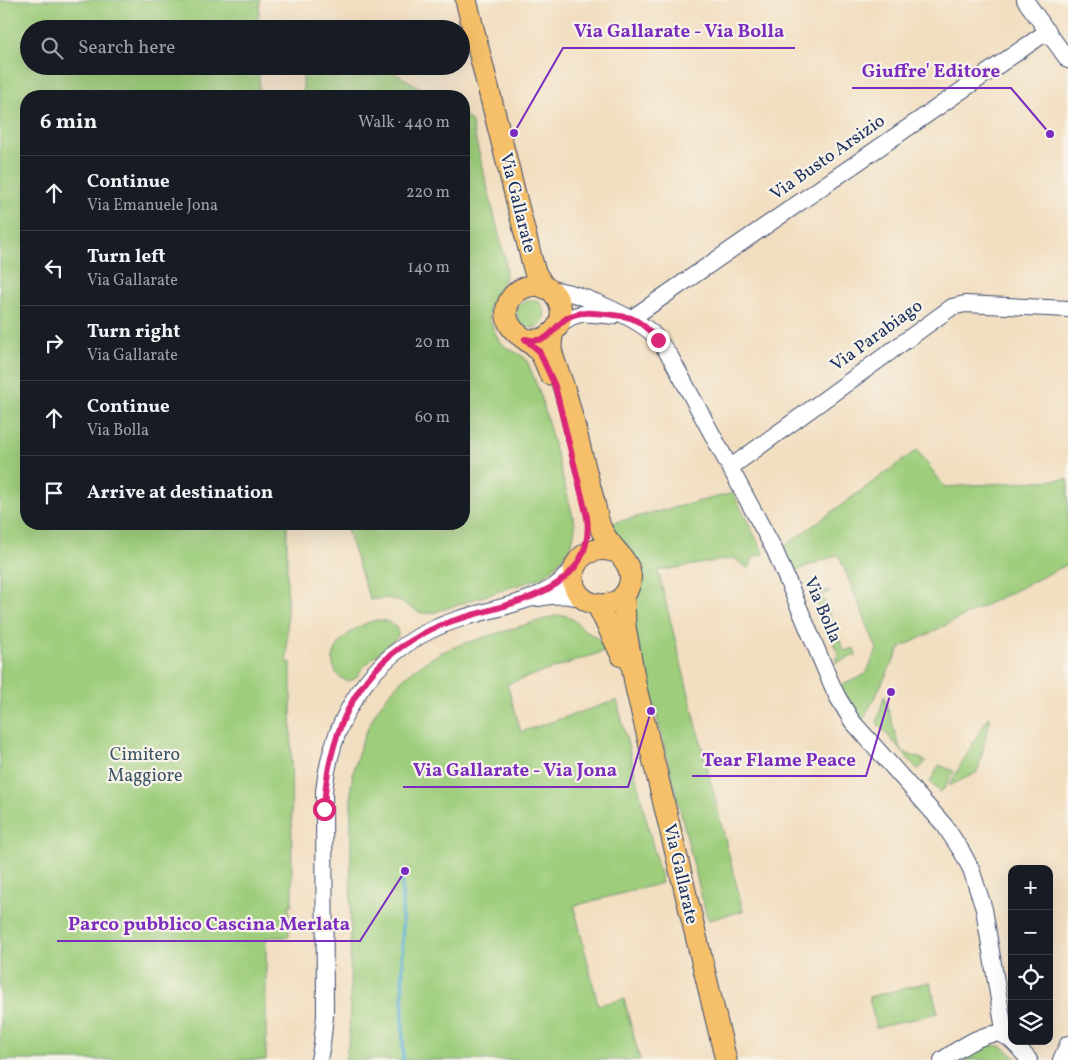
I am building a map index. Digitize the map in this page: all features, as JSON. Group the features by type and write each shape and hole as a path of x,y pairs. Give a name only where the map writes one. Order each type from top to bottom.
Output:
{"main road":[{"name":"Via Gallarate","path":"456,0 461,20"},
{"name":"Via Gallarate","path":"466,0 532,265 548,289 557,297 560,305 562,314 551,348 564,388 601,529 616,552 624,558 630,572 629,587 624,596 625,626 636,688 726,1060"},
{"name":"Via Gallarate","path":"470,55 520,250 517,291 508,302 507,317 513,330 539,351 555,386 587,517 588,533 580,560 574,572 573,581 576,590 591,603 612,632 636,688"},
{"path":"517,291 531,285 548,289"},
{"path":"525,339 540,340 556,329"},
{"path":"580,560 590,551 598,549 608,549 616,552"},
{"path":"591,603 608,606 624,596"}],"street":[{"path":"1025,0 1068,60"},
{"name":"Via Busto Arsizio","path":"632,318 1048,32"},
{"name":"Via Bolla","path":"548,289 574,294 632,318 652,333 671,358 779,558 828,676 846,713 951,834 971,869 984,909 1005,1036"},
{"name":"Via Parabiago","path":"731,467 952,307 965,304 1068,309"},
{"name":"Via Bolla","path":"556,329 568,317 584,312 632,318"},
{"path":"319,1060 325,1016 324,791 330,754 342,722 355,697 377,670 400,648 418,636 443,624 540,594 555,586 580,560"},
{"path":"520,601 570,595 591,603"},
{"path":"942,1060 969,1043 987,1035 999,1034 1005,1036 1029,1060"},
{"path":"1061,1060 1068,1044"}],"green space":[{"name":"Cimitero Maggiore","path":"0,0 260,0 258,20 20,20 20,75 259,75 259,90 20,90 20,530 287,530 287,662 291,662 292,905 289,905 289,937 266,937 266,1060 0,1060"},
{"path":"303,75 398,75 424,90 303,90"},
{"path":"470,120 505,259 506,271 504,280 489,308 489,318 498,339 506,347 524,357 528,363 541,396 575,524 574,532 565,555 540,578 432,613 421,613 399,601 386,598 370,600 347,530 470,530"},
{"path":"531,300 541,304 545,314 541,324 531,328 521,324 517,314 521,304"},
{"path":"917,450 945,487 1068,479 1068,564 900,648 862,722 840,686 866,674 877,649 840,558 837,555 792,572 782,548"},
{"path":"733,493 764,554 754,556 749,569 734,558 658,571 743,911 709,920 634,625 634,602 638,595 640,584 636,560 628,546 617,536 612,523"},
{"path":"828,590 829,592 822,595 844,651 854,648 856,655 835,663 838,654 814,595"},
{"path":"564,615 571,618 600,640 605,651 507,684 521,732 617,700 662,883 574,906 598,1005 624,999 640,1060 345,1060 349,1040 350,1015 351,785 361,744 369,726 378,708 390,692 420,665 439,654 456,646 555,616"},
{"path":"377,620 394,625 398,636 365,665 357,677 350,681 345,680 338,675 333,663 338,645 356,629"},
{"path":"884,696 901,750 877,723"},
{"path":"988,717 990,717 976,773 949,786"},
{"path":"902,751 926,761 918,770"},
{"path":"939,765 954,771 944,789 939,792 930,782"},
{"path":"930,982 938,1013 876,1028 869,997"},
{"path":"993,1045 1003,1047 1018,1060 961,1060 970,1052"}],"waterway":[{"path":"402,879 403,1060"}],"place":[{"name":"Via Gallarate - Via Bolla","path":"514,133"},
{"name":"Giuffre' Editore","path":"1050,134"},
{"name":"Tear Flame Peace","path":"891,692"},
{"name":"Via Gallarate - Via Jona","path":"651,711"},
{"name":"Parco pubblico Cascina Merlata","path":"405,871"}],"route":[{"path":"324,809 327,771 336,736 355,697 377,670 400,648 418,636 443,624 540,594 556,585 566,576 582,556 588,533 587,517 555,386 539,351 525,339 540,340 549,336 568,317 584,312 632,318 658,340"}]}
